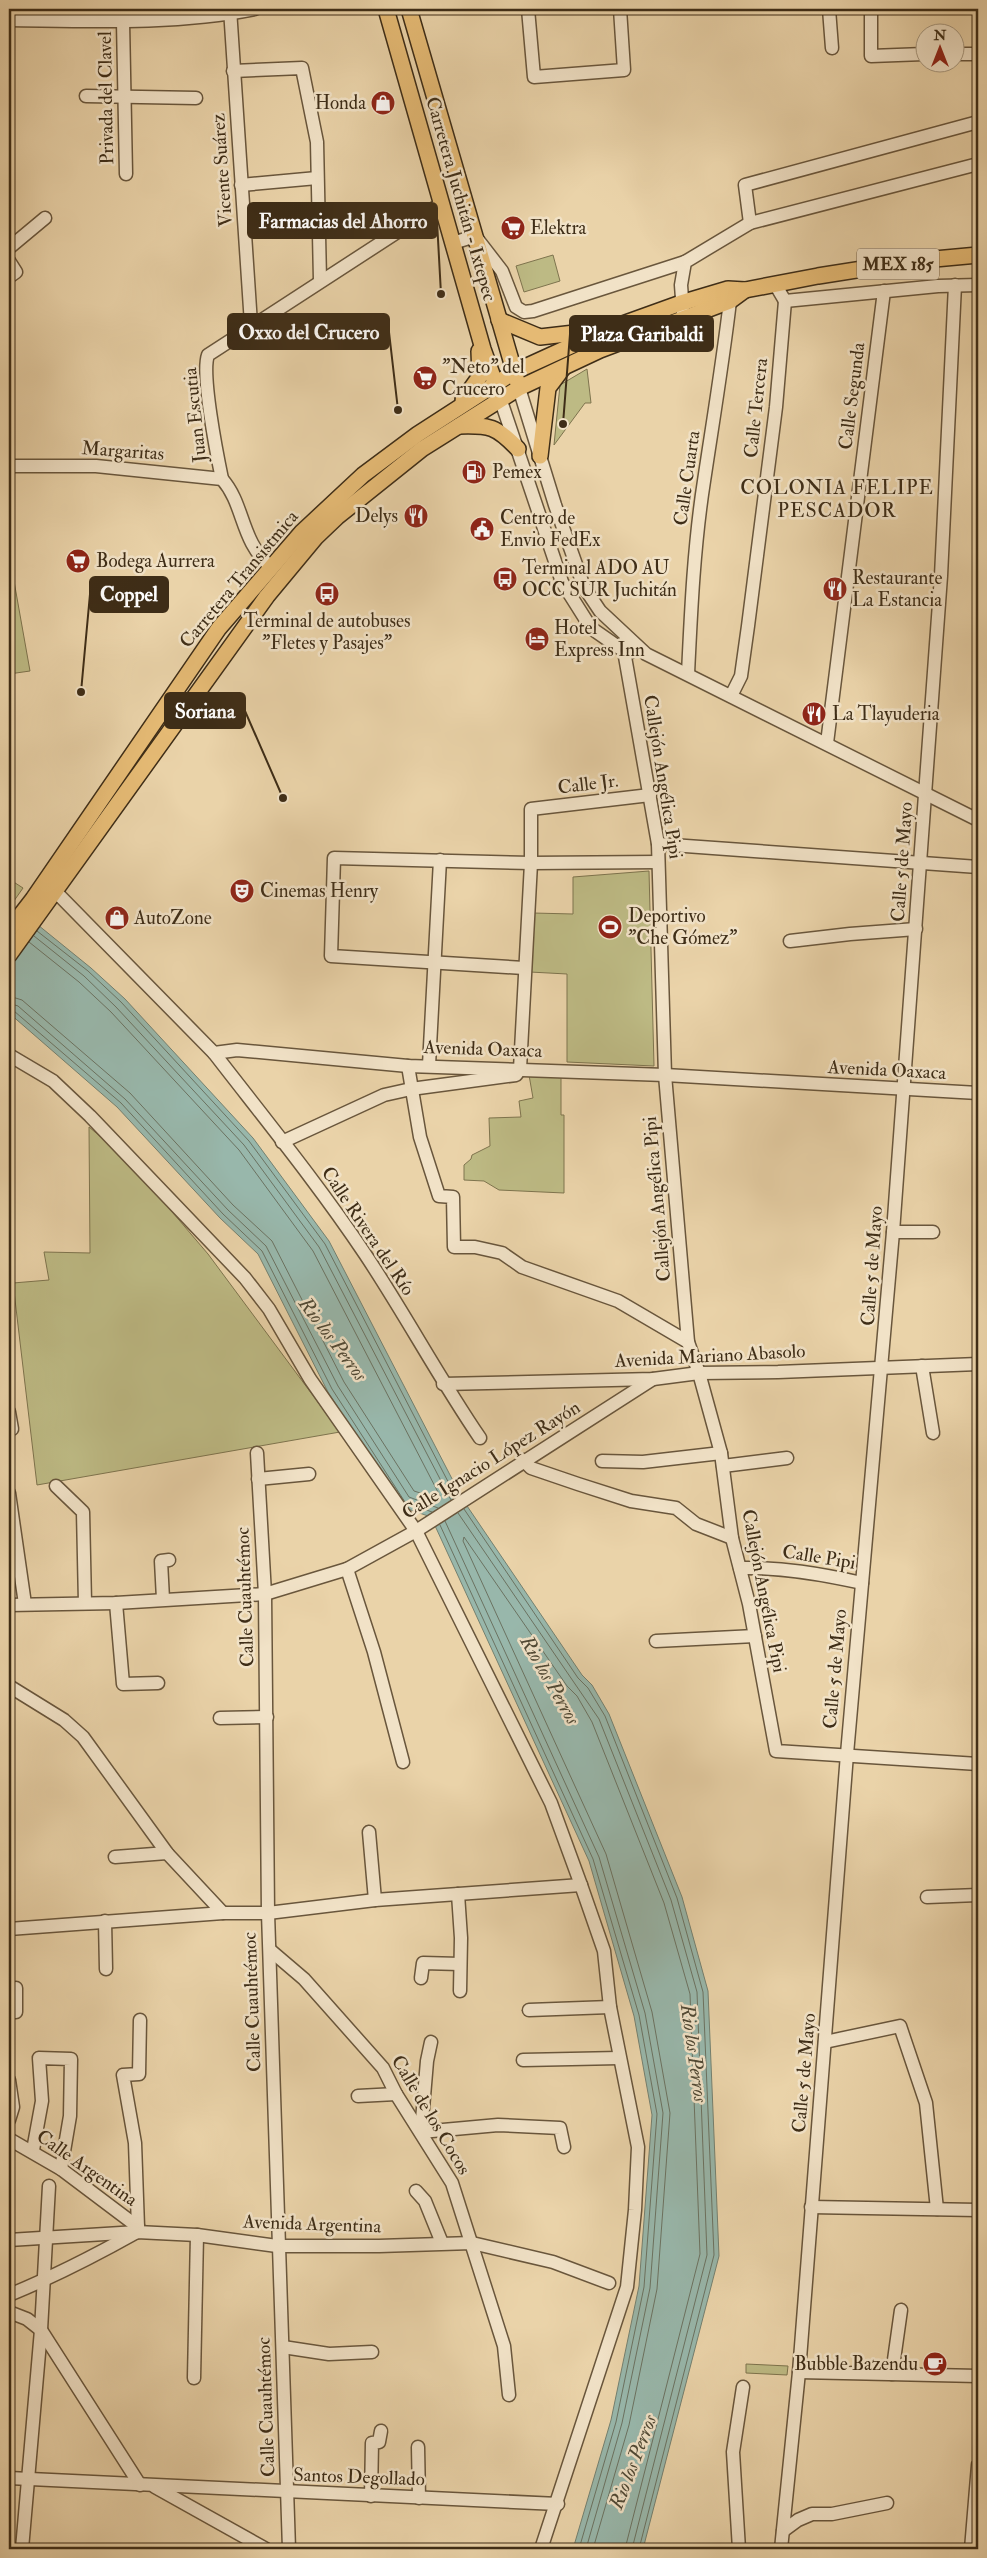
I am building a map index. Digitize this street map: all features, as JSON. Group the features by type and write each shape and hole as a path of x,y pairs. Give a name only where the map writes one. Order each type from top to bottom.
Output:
{"main road":[{"name":"Carretera Juchitán - Ixtepec","path":"386,9 478,330 500,398"},
{"name":"Carretera Juchitán - Ixtepec","path":"409,9 519,388"},
{"name":"MEX 185","path":"775,284 913,261 978,255"},
{"name":"Carretera Transistmica","path":"38,902 219,628 302,532 364,475 418,434 514,372 606,330 681,303 729,295 775,284"},
{"name":"Carretera Transistmica","path":"38,902 54,890 267,596 316,537 351,505 422,449 500,398 600,350 684,319 729,295"},
{"path":"499,320 540,337 606,330"},
{"path":"458,407 480,376 478,330"},
{"path":"540,456 548,388 564,367"},
{"path":"457,426 488,426 501,431 518,449"},
{"name":"MEX 185","path":"9,930 38,902"},
{"name":"MEX 185","path":"9,955 38,902"}],"street":[{"name":"Privada del Clavel","path":"126,174 125,97 130,9"},
{"path":"9,20 23,14 128,21 255,9"},
{"path":"528,9 534,77 624,70 620,9"},
{"path":"829,9 832,48"},
{"path":"870,9 871,56 914,54"},
{"name":"Vicente Suárez","path":"230,11 251,324"},
{"path":"964,54 978,54"},
{"path":"234,71 302,68 317,142 320,280"},
{"path":"86,96 196,98"},
{"path":"750,223 745,185 978,122"},
{"path":"453,243 475,236 502,271 516,307 524,312 532,311 685,262 750,223 978,164"},
{"path":"242,185 317,178"},
{"name":"Juan Escutia","path":"222,479 210,402 207,357 251,324 442,203"},
{"path":"9,248 46,218"},
{"path":"684,319 681,303 685,262"},
{"path":"775,284 785,301 884,291 978,285"},
{"name":"Calle 5 de Mayo","path":"782,2549 799,2372 846,1754 883,1367 941,576 955,286"},
{"name":"Calle Segunda","path":"827,743 884,291"},
{"name":"Calle Cuarta","path":"688,674 692,601 703,482 718,403 729,295"},
{"name":"Calle Tercera","path":"731,696 741,676 748,626 776,407 785,301"},
{"path":"519,388 584,587 625,644"},
{"path":"500,398 562,582 591,628 926,792 978,820"},
{"name":"Margaritas","path":"9,466 96,466 222,479"},
{"path":"222,479 231,490 246,531 259,556 271,567"},
{"name":"Callejón Angélica Pipi","path":"625,644 658,844 665,1075 688,1342 699,1373 722,1460 732,1538 755,1636 776,1751 846,1754"},
{"name":"Calle Jr.","path":"531,863 531,809 650,795"},
{"path":"658,844 978,867"},
{"path":"524,968 331,956 334,858 531,863 658,862"},
{"path":"429,1065 440,860"},
{"path":"282,1142 384,1095 411,1089 516,1075 520,1069 531,863"},
{"path":"54,890 214,1052"},
{"path":"790,941 916,929"},
{"name":"Avenida Oaxaca","path":"214,1052 237,1050 408,1066 429,1065 665,1075 978,1093"},
{"name":"Calle Rivera del Río","path":"214,1052 365,1254 443,1384 480,1438"},
{"path":"9,1055 60,1086 130,1155 245,1278 269,1309 310,1379 420,1528 551,1803 604,1951 610,2007 638,2147 635,2210 627,2287 558,2504 541,2549"},
{"path":"408,1066 420,1136 439,1196 453,1197 454,1247 502,1253 522,1267 618,1301 688,1342"},
{"path":"893,1232 933,1232"},
{"name":"Avenida Mariano Abasolo","path":"443,1384 653,1378 699,1373 978,1364"},
{"path":"922,1366 933,1433"},
{"name":"Calle Ignacio López Rayón","path":"9,1605 116,1603 265,1594 347,1568 420,1528 653,1378"},
{"path":"9,1412 12,1429"},
{"name":"Calle Cuauhtémoc","path":"257,1453 265,1594 268,1913 277,2246 283,2347 289,2549"},
{"path":"602,1461 643,1462 787,1458"},
{"path":"523,1460 531,1468 631,1501 676,1508 696,1524 732,1538"},
{"path":"258,1479 309,1474"},
{"path":"56,1486 84,1512 85,1603"},
{"path":"9,1493 25,1604"},
{"path":"163,1599 161,1561 169,1560"},
{"name":"Calle Pipi","path":"740,1568 767,1567 862,1582"},
{"path":"347,1568 374,1652 403,1762"},
{"path":"116,1603 123,1684 158,1683"},
{"path":"656,1641 755,1636"},
{"path":"9,1686 33,1699 64,1720 83,1737 167,1853 223,1912"},
{"path":"220,1718 267,1717"},
{"path":"846,1754 978,1764"},
{"path":"369,1832 375,1900"},
{"path":"115,1857 167,1853"},
{"path":"9,1929 223,1912 268,1913 375,1900 580,1885"},
{"path":"458,1894 460,1991"},
{"path":"927,1897 978,1894"},
{"path":"105,1921 106,1969"},
{"name":"Calle de los Cocos","path":"270,1950 304,1979 383,2068 396,2094 422,2132 452,2183 504,2346 509,2395"},
{"path":"421,1978 423,1963 460,1964"},
{"path":"9,2012 16,2012 16,1988"},
{"path":"530,2010 610,2007"},
{"path":"9,2295 44,2280 138,2229 134,2143 123,2075 138,2074 140,2020"},
{"path":"825,2042 900,2026 926,2103 937,2209"},
{"path":"431,2042 427,2061 422,2132 498,2125 560,2128 564,2147"},
{"path":"33,2150 42,2101 39,2058 71,2059 70,2116 61,2169"},
{"path":"522,2060 619,2058"},
{"path":"9,2080 13,2107 9,2120"},
{"path":"358,2096 396,2094"},
{"name":"Calle Argentina","path":"9,2138 33,2150 61,2169 138,2229"},
{"path":"22,2549 41,2330 50,2186"},
{"path":"416,2191 425,2200 442,2243"},
{"path":"811,2207 978,2210"},
{"name":"Avenida Argentina","path":"9,2240 138,2229 277,2246 379,2246 472,2243 553,2262 609,2283"},
{"path":"194,2378 197,2235"},
{"path":"892,2374 901,2310"},
{"path":"9,2312 27,2319 41,2330 147,2486 266,2549"},
{"path":"283,2347 329,2354 372,2352"},
{"path":"799,2372 978,2376"},
{"path":"739,2549 733,2452 743,2386"},
{"path":"371,2496 372,2443 379,2442 381,2431"},
{"path":"418,2447 419,2498"},
{"path":"971,2549 978,2465"},
{"name":"Santos Degollado","path":"9,2478 558,2504"},
{"path":"783,2531 798,2520 812,2514 832,2514 887,2502"}],"shaded area":[{"path":"553,255 560,281 524,292 516,266"},
{"path":"587,369 591,403 585,403 554,445 560,385"},
{"path":"9,553 30,671 9,674"},
{"path":"649,871 654,1066 567,1062 567,974 530,972 533,913 573,914 573,877"},
{"path":"9,879 23,888 9,908"},
{"path":"529,1075 561,1075 561,1115 564,1115 564,1193 499,1190 484,1181 464,1180 464,1165 471,1159 472,1155 490,1146 489,1118 521,1117 519,1101 533,1098"},
{"path":"89,1127 127,1159 208,1254 340,1432 37,1485 13,1283 49,1280 44,1252 90,1253"},
{"path":"746,2364 788,2366 787,2375 746,2373"}],"water":[{"name":"Rio los Perros","path":"9,916 38,925 91,968 125,999 253,1138 329,1241 463,1500 582,1675 592,1685 609,1714 682,1897 708,1991 719,2256 643,2549 573,2549 611,2420 639,2286 652,2115 634,2016 589,1861 431,1517 402,1507 328,1392 258,1254 220,1218 117,1107 9,1013"}],"place":[{"name":"Honda","path":"383,103"},
{"name":"Elektra","path":"513,228"},
{"name":"Farmacias del Ahorro","path":"441,294"},
{"name":"\"Neto\" del Crucero","path":"425,378"},
{"name":"Oxxo del Crucero","path":"398,410"},
{"name":"Plaza Garibaldi","path":"563,424"},
{"name":"Pemex","path":"474,472"},
{"name":"Delys","path":"416,516"},
{"name":"Centro de Envio FedEx","path":"482,529"},
{"name":"Bodega Aurrera","path":"78,561"},
{"name":"Terminal ADO AU OCC SUR Juchitán","path":"505,579"},
{"name":"Restaurante La Estancia","path":"835,589"},
{"name":"Terminal de autobuses \"Fletes y Pasajes\"","path":"327,594"},
{"name":"Hotel Express Inn","path":"537,639"},
{"name":"Coppel","path":"81,692"},
{"name":"La Tlayuderia","path":"814,714"},
{"name":"Soriana","path":"283,798"},
{"name":"Cinemas Henry","path":"242,891"},
{"name":"AutoZone","path":"117,918"},
{"name":"Deportivo \"Che Gómez\"","path":"610,927"},
{"name":"Bubble Bazendu","path":"935,2364"}],"district":[{"name":"COLONIA FELIPE PESCADOR","path":"837,498"}]}
